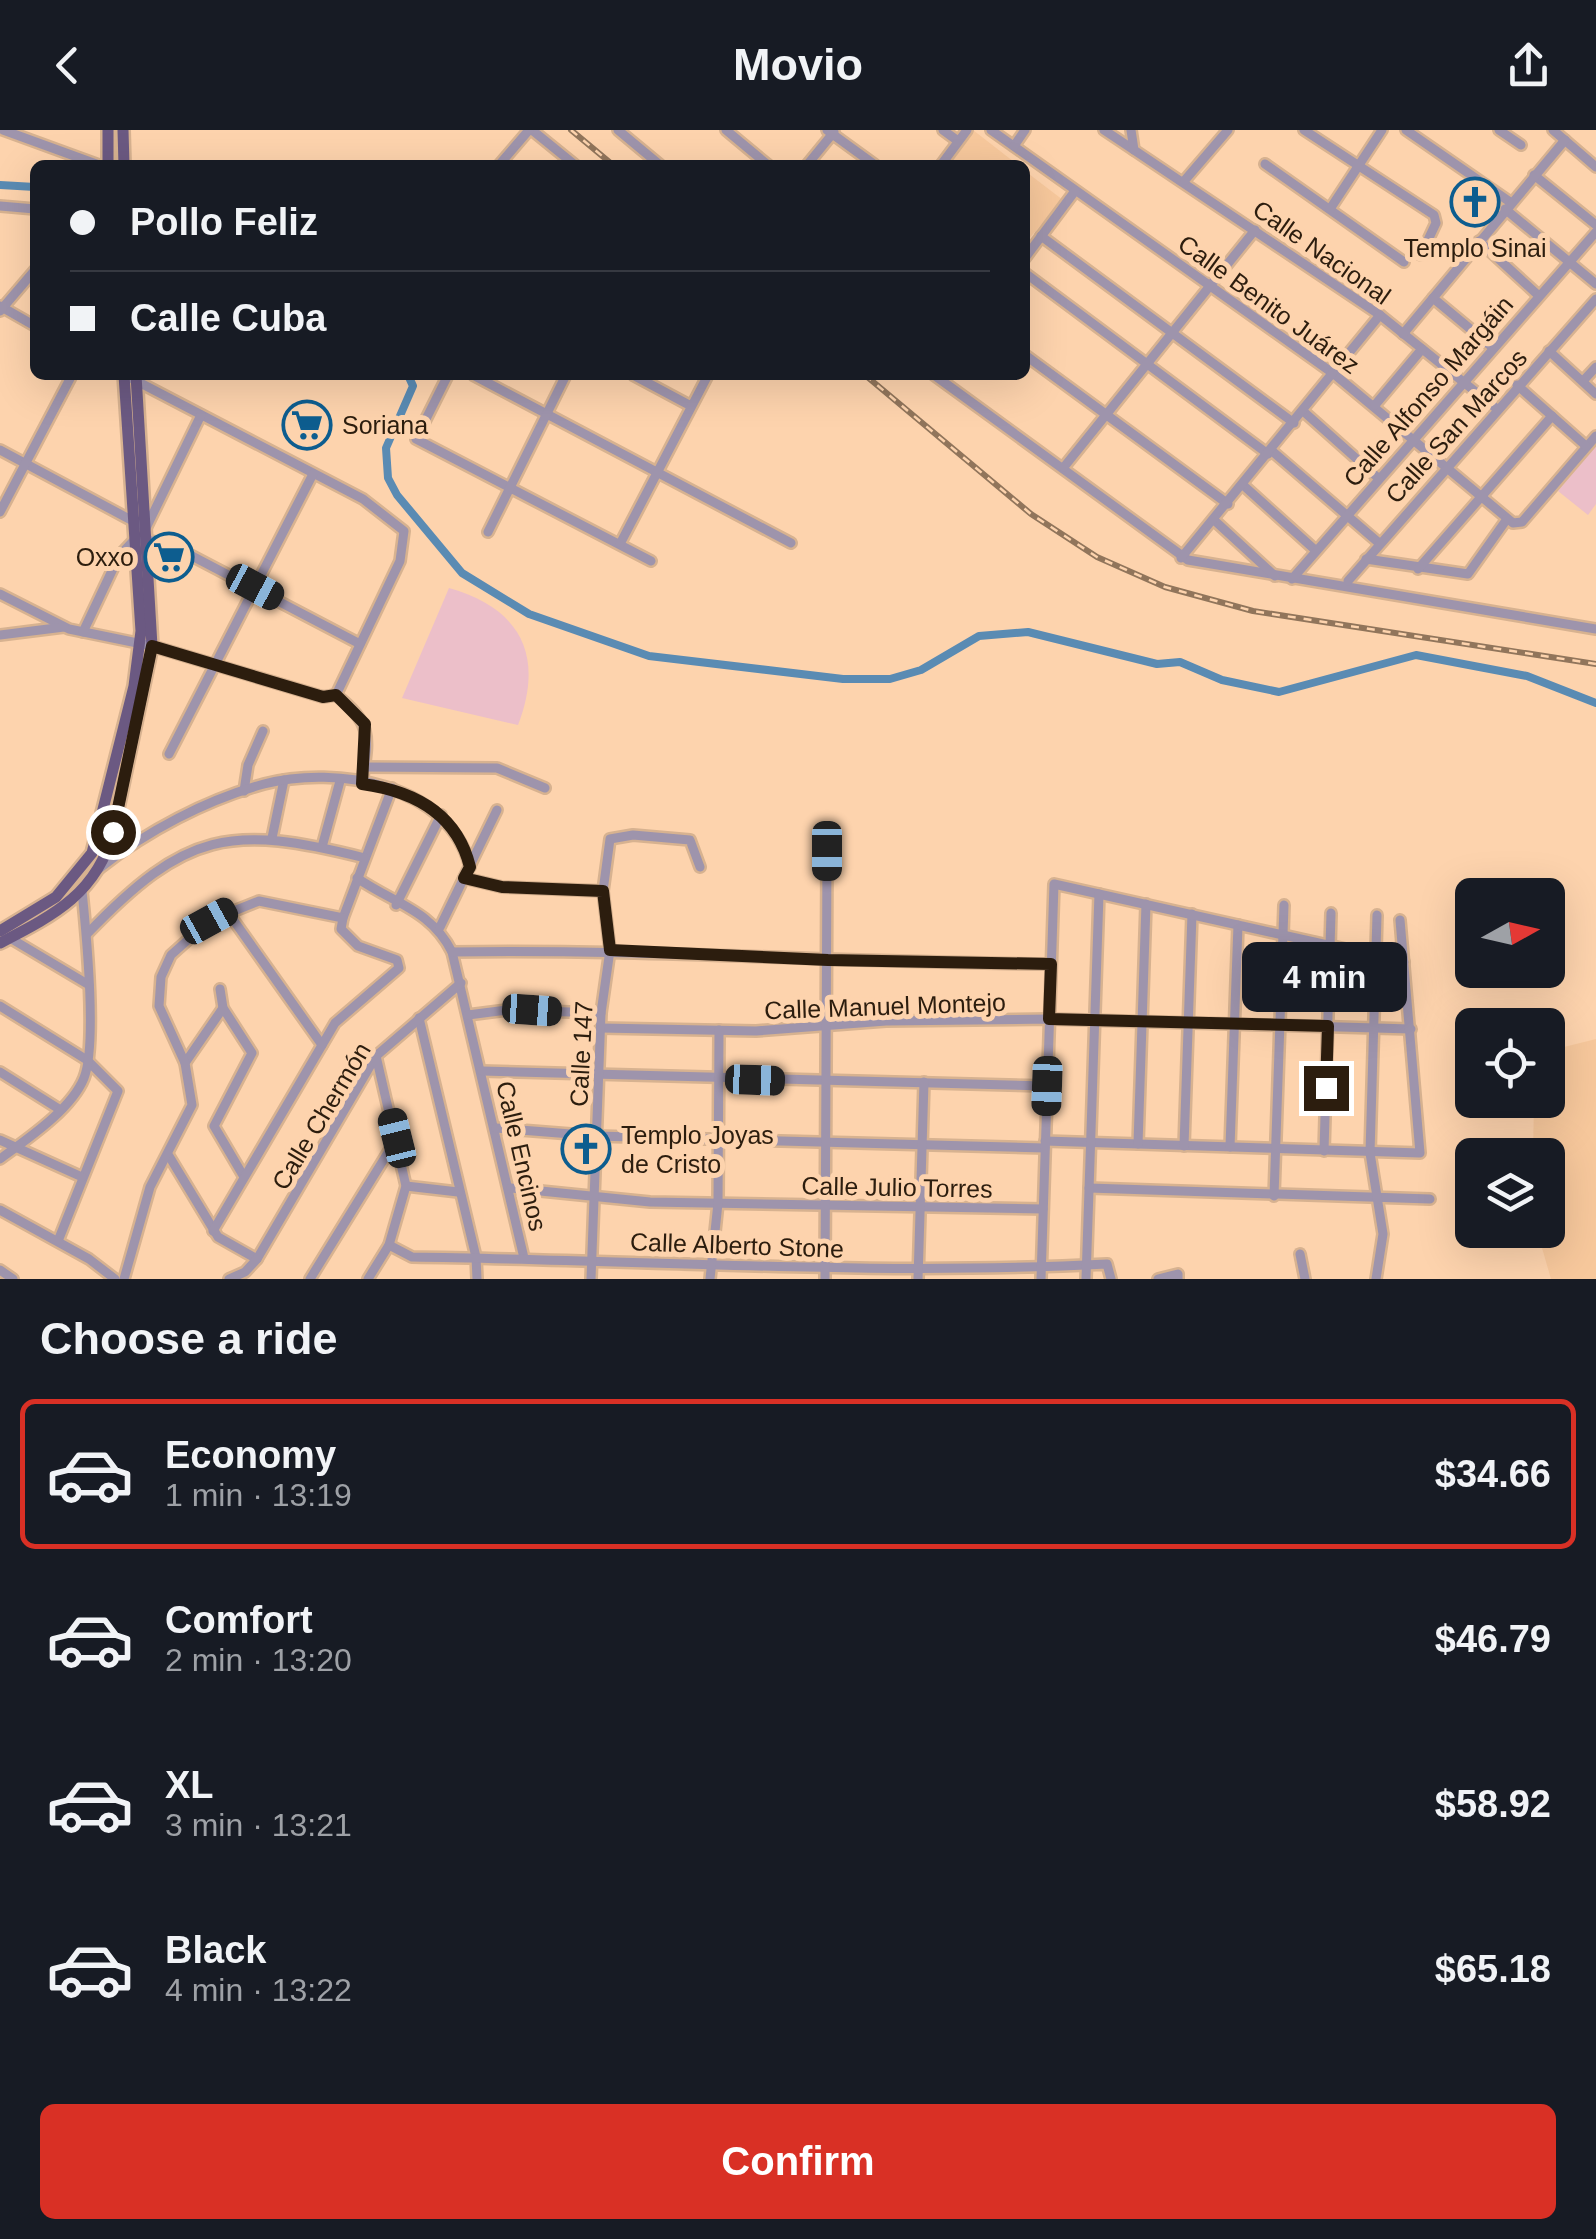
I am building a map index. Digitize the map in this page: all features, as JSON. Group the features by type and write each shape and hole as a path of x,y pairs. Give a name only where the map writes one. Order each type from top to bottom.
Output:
{"main road":[{"path":"108,130 108,160"},
{"path":"123,130 124,160"},
{"path":"3,937 48,920 82,891 100,868 113,832 147,644 130,380"},
{"path":"3,937 56,897 92,853 147,644"}],"street":[{"path":"3,130 85,160"},
{"path":"503,160 530,130 568,160"},
{"path":"618,130 654,160"},
{"path":"726,130 762,160"},
{"path":"943,130 958,141"},
{"path":"945,160 967,130"},
{"name":"Calle Benito Juárez","path":"991,130 1334,374 1510,521"},
{"path":"1014,146 1024,130"},
{"name":"Calle Nacional","path":"1104,130 1186,180 1380,316 1496,409"},
{"path":"1132,130 1134,150"},
{"path":"1186,180 1228,130"},
{"path":"1304,130 1435,218 1420,255"},
{"path":"1330,209 1382,130"},
{"path":"1406,130 1507,206 1596,284"},
{"path":"1499,130 1521,145"},
{"path":"1554,130 1596,167"},
{"path":"811,160 831,132 868,160"},
{"path":"1404,334 1565,140"},
{"path":"1265,164 1404,262"},
{"path":"1534,174 1596,228"},
{"path":"1030,251 1075,191"},
{"path":"0,206 30,209"},
{"name":"Calle Alfonso Margáin","path":"1292,579 1377,477 1571,262 1596,228"},
{"path":"1064,467 1255,230"},
{"path":"1041,236 1294,424"},
{"path":"1479,241 1539,296"},
{"path":"30,276 1,308 30,323"},
{"path":"1030,276 1270,452 1379,543"},
{"path":"1433,298 1492,347"},
{"name":"Calle San Marcos","path":"1348,580 1596,298"},
{"path":"1181,558 1380,316"},
{"path":"1375,405 1422,349"},
{"path":"1550,351 1596,394"},
{"path":"1030,359 1228,504"},
{"path":"1583,381 1596,367"},
{"path":"0,512 69,380"},
{"path":"0,594 64,628 147,644 328,698 336,695 400,561 404,531 362,500 137,380"},
{"path":"446,380 416,440 651,561"},
{"path":"482,380 791,543"},
{"path":"488,532 563,380"},
{"path":"642,380 691,406"},
{"path":"620,544 705,380"},
{"path":"941,380 1064,467 1181,558 1277,578 1596,629"},
{"path":"1517,384 1586,446"},
{"path":"1303,411 1377,477"},
{"path":"83,632 119,556 141,531 201,415"},
{"path":"1418,568 1552,416"},
{"path":"1366,559 1470,573 1510,521 1522,522 1596,436"},
{"path":"0,450 141,531 360,644"},
{"path":"168,754 313,474"},
{"path":"1242,485 1314,550"},
{"path":"1214,520 1277,578"},
{"path":"0,634 64,628"},
{"path":"336,695 365,724 362,784"},
{"path":"244,790 251,756 263,731"},
{"path":"364,768 496,768 545,788"},
{"path":"100,868 182,817 244,790 284,780 340,781 392,788 442,814 459,834 470,867"},
{"path":"272,838 284,780"},
{"path":"322,847 340,781"},
{"path":"213,1231 343,1013 400,964 358,946 341,929 392,788"},
{"path":"357,878 440,927 497,810"},
{"path":"396,904 442,814"},
{"name":"Calle 147","path":"592,1279 601,1013 610,950 603,891 610,839 616,835 690,840 700,867"},
{"path":"87,934 164,867 192,851 238,837 272,838 366,858"},
{"path":"826,1273 827,851"},
{"path":"464,878 502,887 603,891"},
{"path":"1040,1274 1054,884 1404,962"},
{"path":"0,1159 59,1108 84,1078 89,985 82,891"},
{"path":"1086,1279 1099,894"},
{"path":"124,1279 144,1202 192,1105 185,1063 159,1006 161,977 182,943 228,911 274,901 343,918"},
{"path":"1138,1144 1146,904"},
{"path":"1274,1196 1284,905"},
{"path":"228,911 322,1045"},
{"path":"1324,1151 1331,912"},
{"path":"1184,1146 1192,914"},
{"path":"1376,1279 1383,1234 1370,1152 1377,915"},
{"path":"496,1128 596,1136 921,1144 1091,1142 1420,1153 1400,920"},
{"path":"1230,1148 1238,925"},
{"name":"Calle Encinos","path":"440,927 460,983 511,1188 524,1258"},
{"path":"3,937 89,985"},
{"path":"452,952 610,950 828,960 1051,964"},
{"name":"Calle Chermón","path":"229,1279 245,1272 257,1259 376,1056 460,983"},
{"path":"220,989 224,1008 252,1053 214,1126 244,1177"},
{"path":"0,1006 87,1060 118,1091 58,1242"},
{"path":"185,1063 224,1008"},
{"path":"468,1015 519,1010 601,1013"},
{"path":"419,1018 476,1258 476,1279"},
{"name":"Calle Manuel Montejo","path":"601,1028 718,1030 1049,1019 1411,1028"},
{"path":"710,1279 718,1204 718,1030"},
{"path":"368,1279 388,1246 406,1186 376,1056"},
{"path":"482,1071 1047,1086"},
{"path":"0,1072 59,1108"},
{"path":"918,1274 924,1082"},
{"path":"310,1279 397,1138"},
{"path":"0,1140 82,1177"},
{"path":"169,1156 213,1231 257,1259"},
{"path":"406,1186 458,1192"},
{"name":"Calle Julio Torres","path":"511,1188 594,1200 1042,1208"},
{"path":"1089,1188 1430,1200"},
{"path":"0,1210 115,1279"},
{"name":"Calle Alberto Stone","path":"388,1246 412,1256 826,1273 1040,1274 1087,1266"},
{"path":"1300,1254 1305,1279"},
{"path":"1087,1266 1107,1264 1110,1279"},
{"path":"0,1270 13,1279"},
{"path":"1158,1279 1178,1274 1178,1279"}],"shaded area":[{"path":"973,130 1012,160 950,160"},
{"path":"1030,175 1063,200 1030,237"},
{"path":"1596,444 1596,504 1588,515 1558,491"},
{"path":"449,588 494,608 520,638 529,677 518,725 402,698"},
{"path":"1596,1039 1596,1279 1551,1279 1542,1248 1565,1248 1565,1138 1533,1138 1534,1118 1565,1118 1565,1047"}],"waterway":[{"path":"0,185 30,187"},
{"path":"410,380 413,386 386,448 388,478 397,495 462,573 529,614 649,656 843,679 890,679 921,670 979,636 1028,632 1157,664 1180,662 1222,680 1279,692 1416,655 1527,676 1596,703"}],"railway":[{"path":"571,130 607,160"},
{"path":"871,380 1031,514 1097,557 1165,587 1253,611 1596,664"}],"place":[{"name":"Templo Sinai","path":"1475,202"},
{"name":"Soriana","path":"307,425"},
{"name":"Oxxo","path":"169,557"},
{"name":"Templo Joyas de Cristo","path":"586,1149"}],"route":[{"path":"113,832 152,646 261,675 323,697 336,695 360,714 365,724 367,745 362,784 392,788 442,814 466,849 470,867 464,878 473,883 603,891 610,950 828,960 1051,964 1049,1019 1328,1026 1326,1088"}]}
